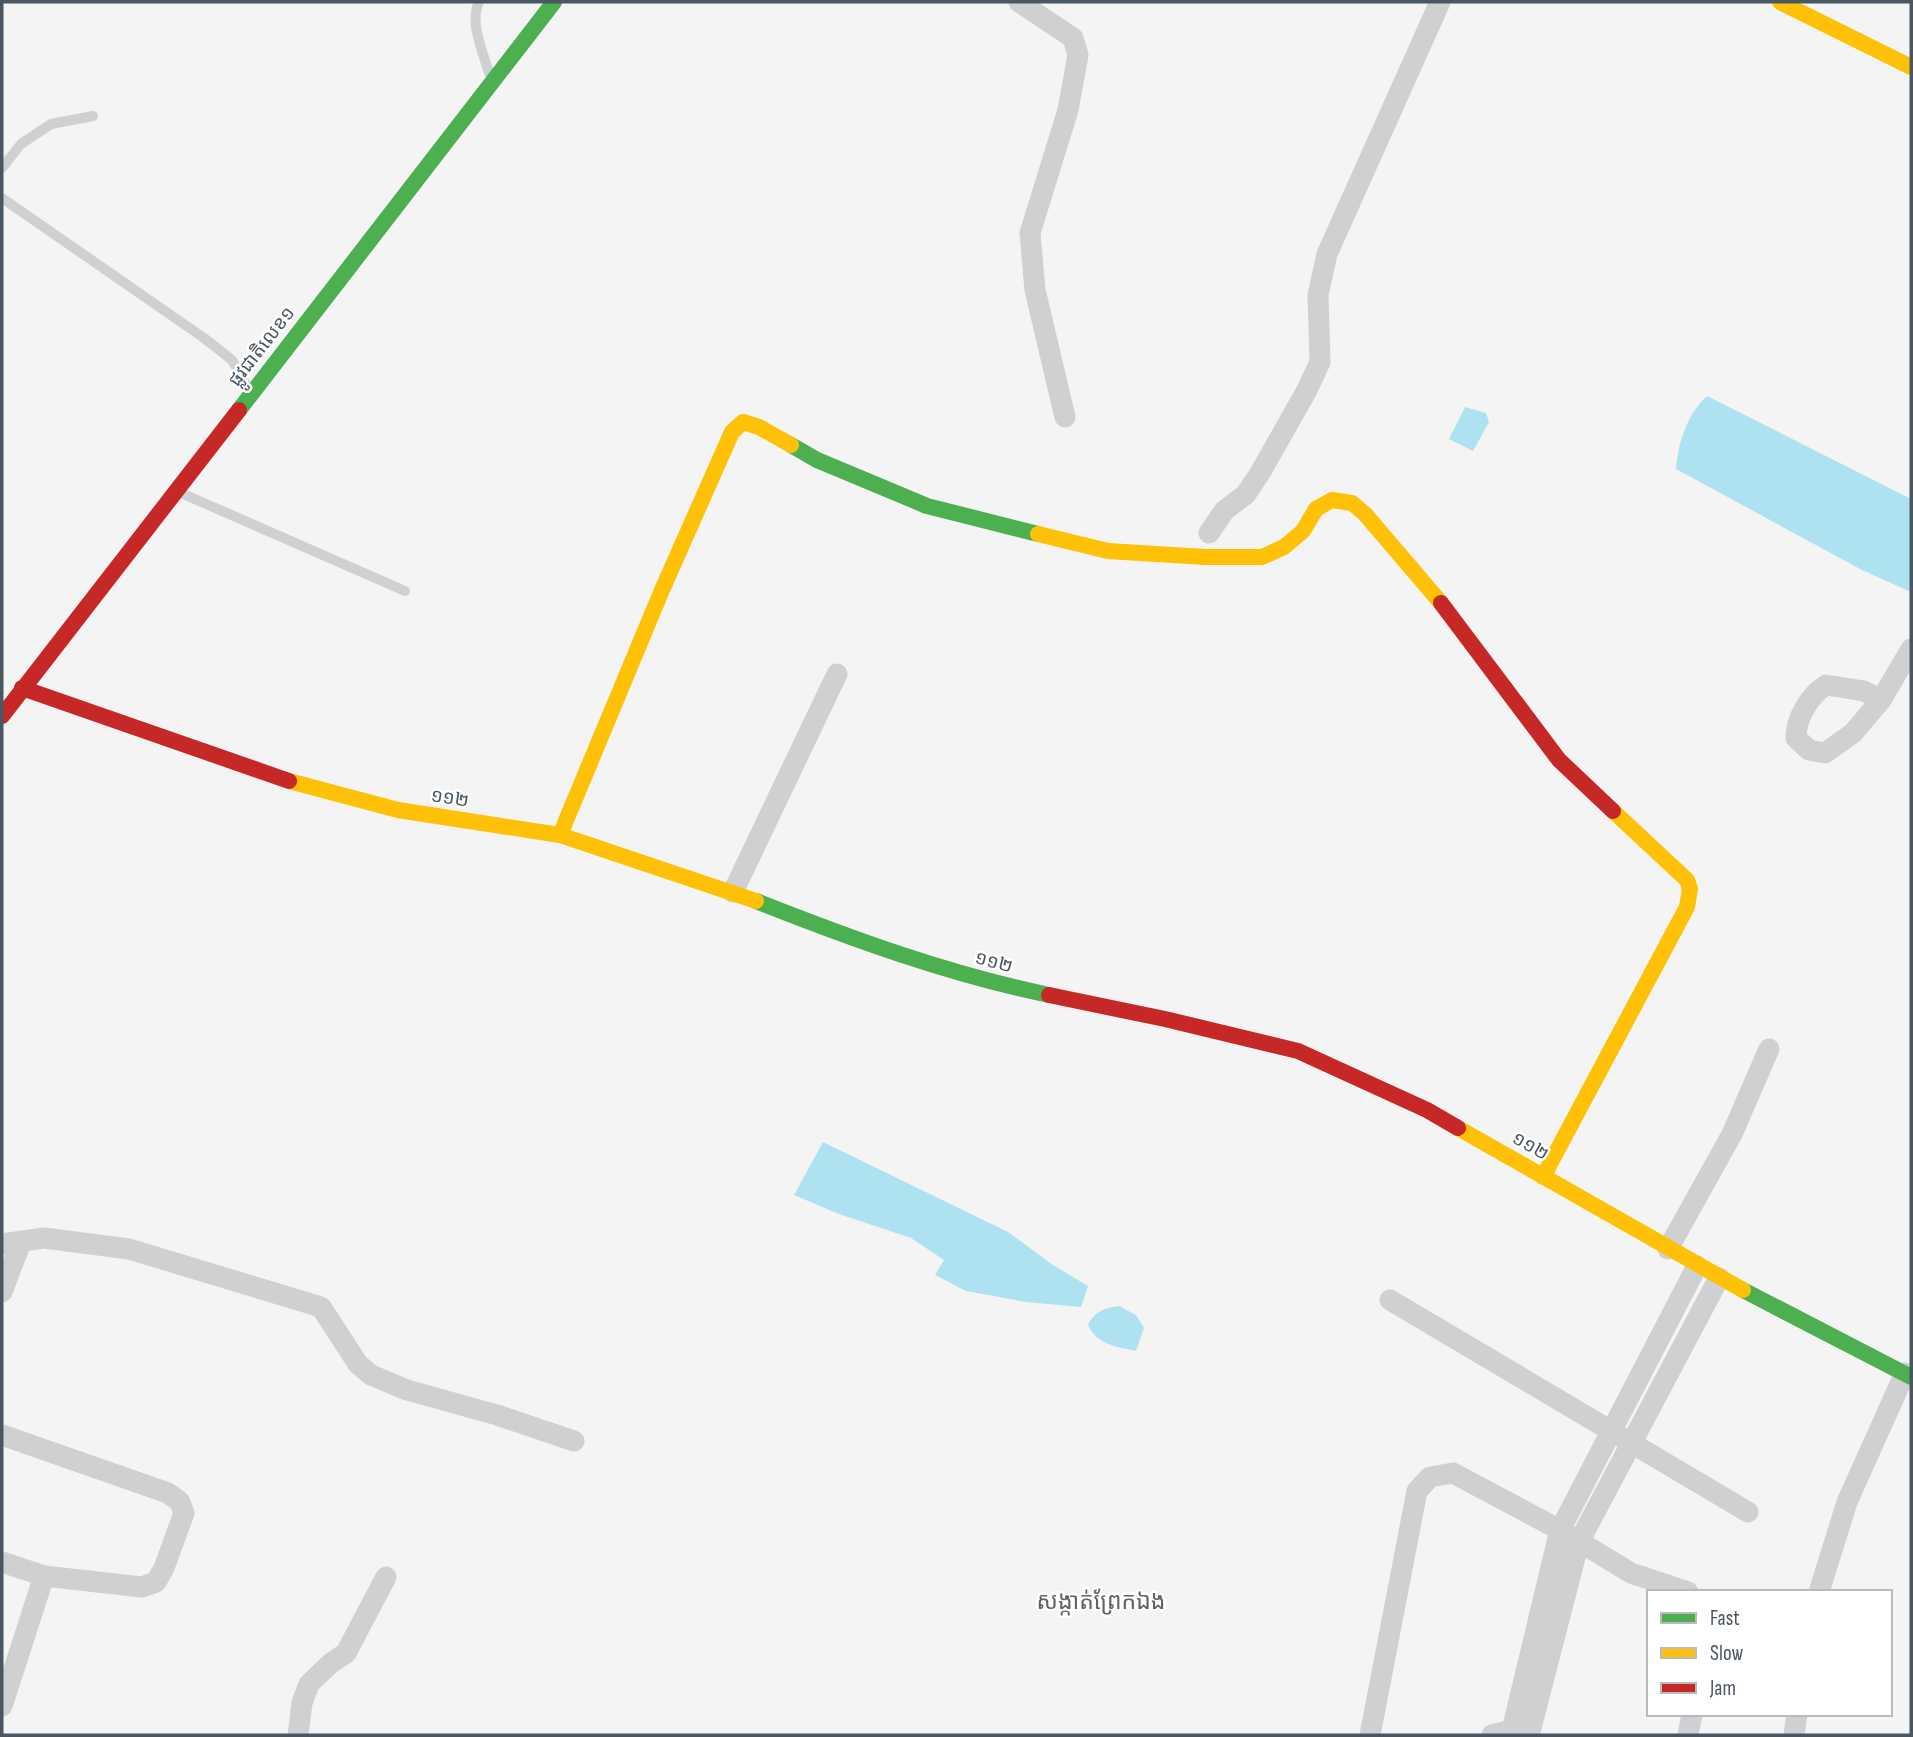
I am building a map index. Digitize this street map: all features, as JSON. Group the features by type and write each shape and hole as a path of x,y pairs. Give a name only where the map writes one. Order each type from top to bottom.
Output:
{"main road":[{"name":"ផ្លូវជាតិលេខ១","path":"2,716 554,2"},
{"path":"1780,2 1911,67"},
{"path":"560,835 673,565 732,432 743,422 759,427 817,460 927,506 1108,551 1205,557 1262,556 1284,547 1303,531 1316,509 1332,500 1352,503 1374,524 1440,602 1559,760 1687,880 1690,890 1687,907 1543,1177"},
{"name":"១១២","path":"22,688 299,784 398,810 560,835 733,892 849,938 943,968 1020,989 1165,1019 1298,1051 1427,1110 1719,1278 1908,1375"}],"street":[{"path":"1019,2 1073,38 1078,55 1068,110 1045,177 1030,233 1035,290 1065,417"},
{"path":"1209,533 1224,511 1246,494 1260,474 1320,362 1318,295 1327,254 1440,2"},
{"path":"1881,700 1911,649"},
{"path":"733,892 837,674"},
{"path":"1668,1249 1732,1134 1769,1049"},
{"path":"2,1292 11,1243 44,1238 129,1249 321,1307 358,1364 371,1375 407,1390 497,1415 574,1441"},
{"path":"1518,1733 1560,1530 1698,1266"},
{"path":"1518,1733 1579,1542 1719,1278"},
{"path":"1390,1300 1748,1512"},
{"path":"1820,1590 1847,1502 1908,1375"},
{"path":"2,1435 168,1493 175,1496 184,1513 156,1582 142,1587 44,1576 2,1562"},
{"path":"1370,1735 1417,1491 1430,1476 1453,1473 1560,1530 1631,1573 1682,1590"},
{"path":"2,1706 44,1576"},
{"path":"299,1735 302,1703 309,1684 346,1653 386,1577"},
{"path":"1688,1735 1692,1716"},
{"path":"1794,1735 1797,1716"}],"lane":[{"path":"479,2 475,10 478,35 492,82"},
{"path":"2,168 21,144 51,124 93,116"},
{"path":"2,198 101,265 151,304 232,360 251,393"},
{"path":"175,491 405,591"}],"water":[{"path":"1707,396 1911,499 1911,592 1862,570 1676,469 1685,430 1694,411"},
{"path":"1465,407 1486,413 1489,422 1473,451 1449,439"},
{"path":"823,1142 1008,1232 1053,1265 1088,1286 1081,1307 1026,1302 966,1291 935,1275 944,1260 911,1238 839,1214 794,1195"},
{"path":"1119,1306 1136,1315 1144,1328 1136,1351 1102,1341 1088,1325 1101,1311"}],"traffic: fast":[{"path":"239,410 554,2"},
{"path":"791,445 817,460 927,506 1038,534"},
{"path":"756,901 901,954 974,977 1049,995"},
{"path":"1743,1290 1911,1377"}],"traffic: slow":[{"path":"1780,2 1911,67"},
{"path":"560,835 662,590 732,432 743,422 759,427 791,445"},
{"path":"1038,534 1108,551 1205,557 1262,557 1284,547 1303,531 1316,509 1332,500 1352,503 1365,514 1441,603"},
{"path":"289,781 398,810 560,835 756,901"},
{"path":"1543,1177 1687,907 1690,889 1687,880 1613,811"},
{"path":"1458,1128 1743,1290"}],"traffic: jam":[{"path":"2,716 239,410"},
{"path":"1441,603 1559,760 1613,811"},
{"path":"22,688 289,781"},
{"path":"1049,995 1298,1051 1427,1110 1458,1128"}],"district":[{"name":"សង្កាត់ព្រែកឯង","path":"1101,1601"}]}
